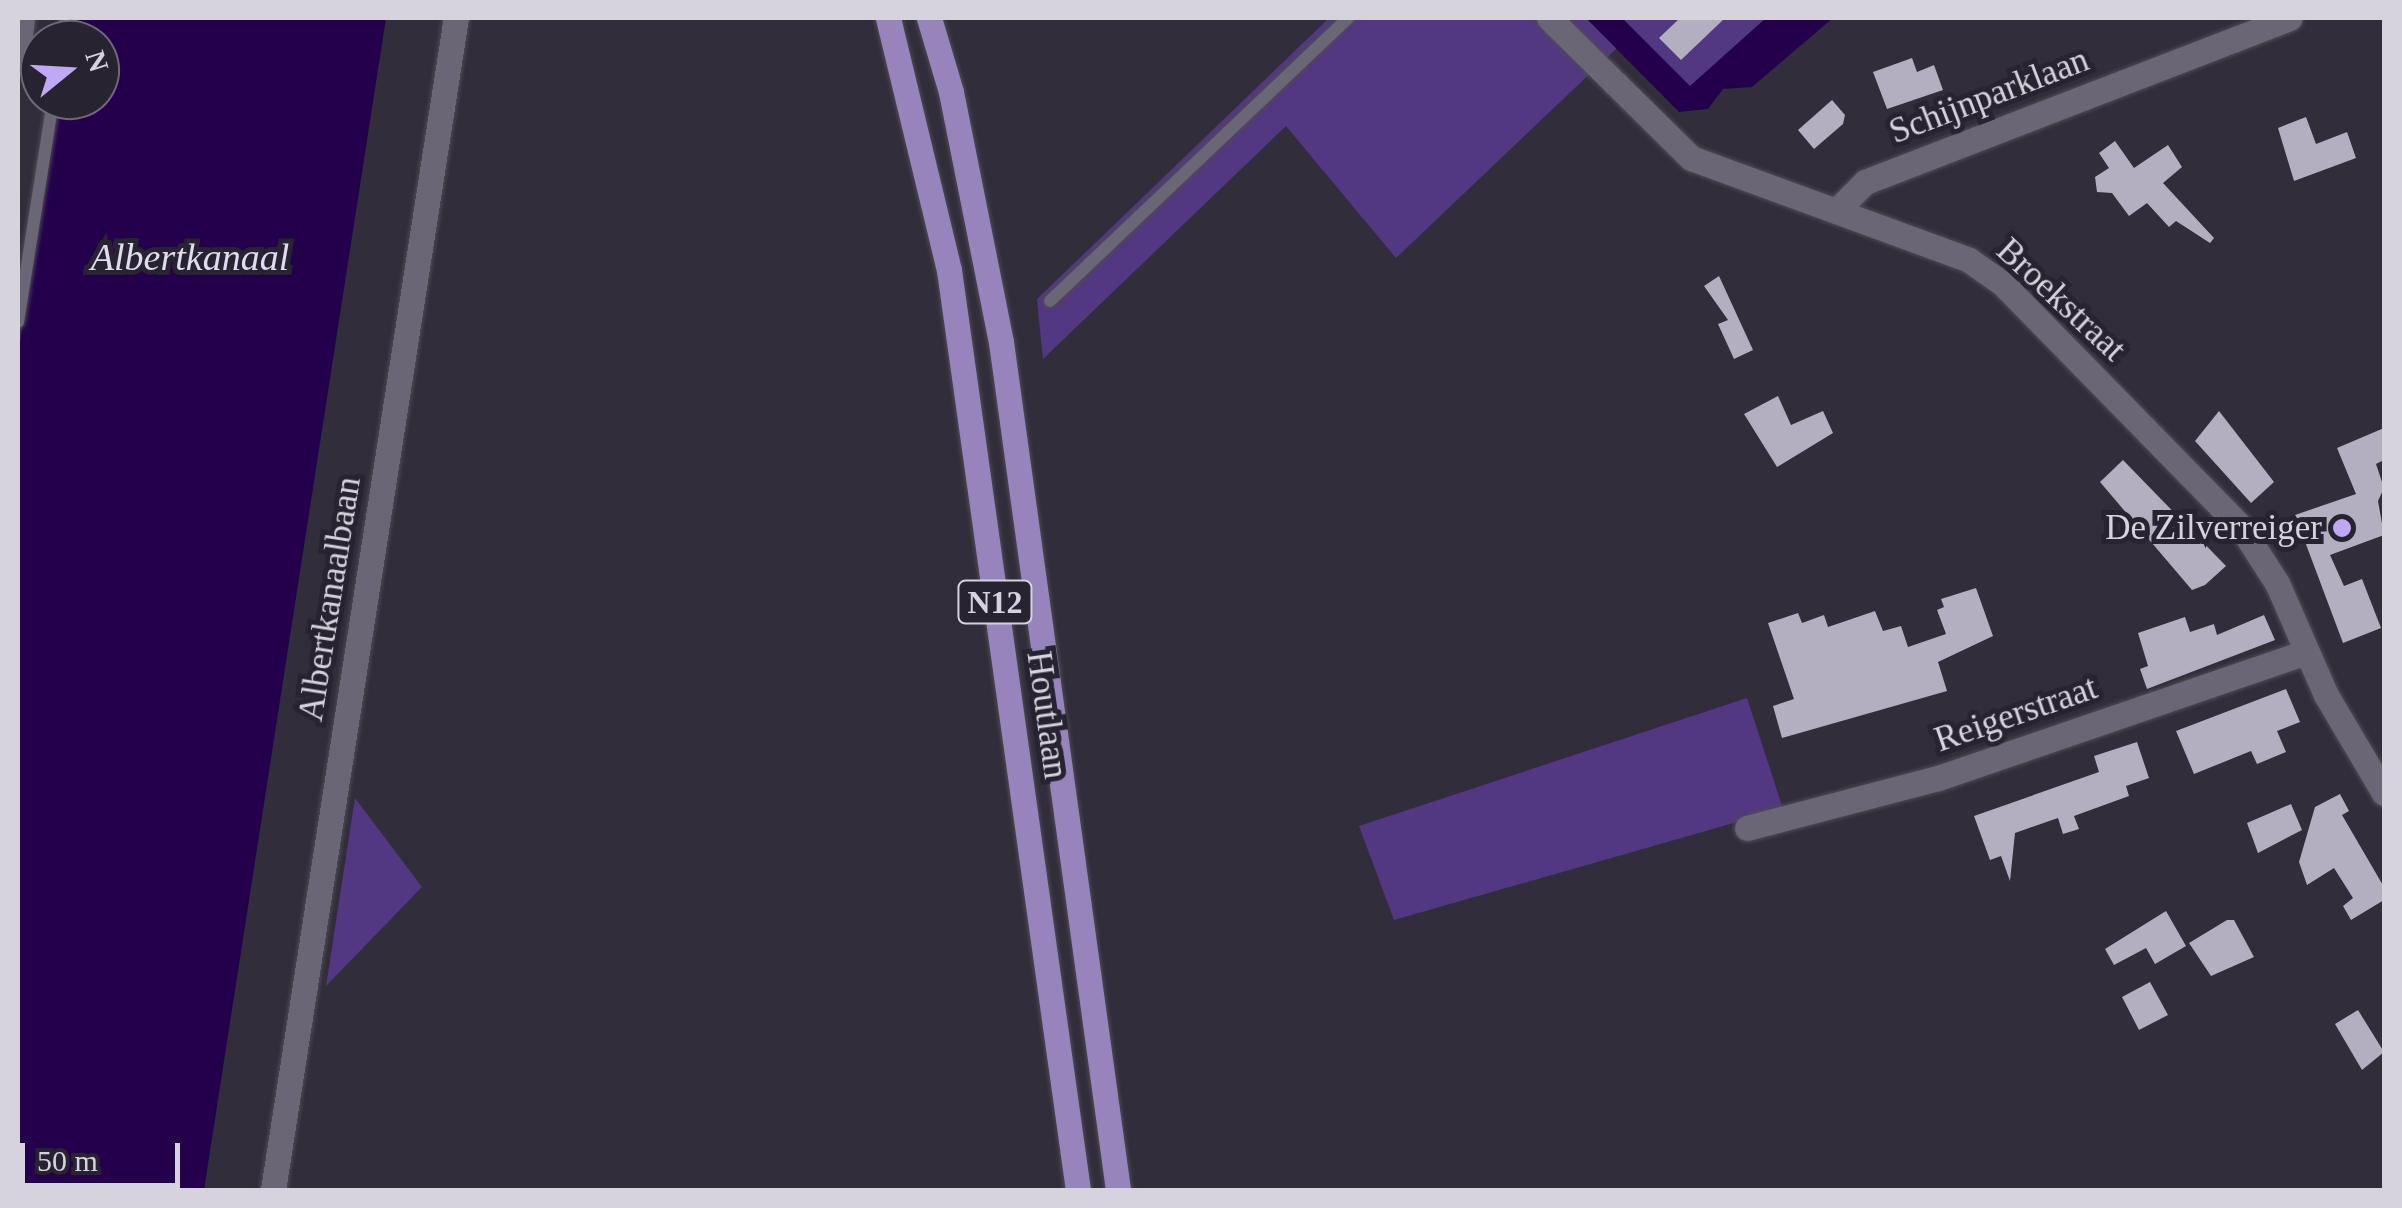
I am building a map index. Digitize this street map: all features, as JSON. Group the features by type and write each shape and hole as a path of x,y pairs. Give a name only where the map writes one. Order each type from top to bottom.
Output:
{"main road":[{"name":"Houtlaan","path":"888,18 949,270 1078,1190"},
{"name":"Houtlaan","path":"929,18 950,92 1000,342 1118,1190"}],"street":[{"path":"18,51 22,18"},
{"name":"Albertkanaalbaan","path":"273,1190 456,18"},
{"name":"Broekstraat","path":"1549,18 1691,158 1970,260 2002,283 2241,527 2277,583 2304,653 2384,793"},
{"name":"Schijnparklaan","path":"1836,211 1865,182 2289,18"},
{"name":"Reigerstraat","path":"1748,828 1938,778 2304,653"}],"lane":[{"path":"1050,301 1348,18"},
{"path":"18,322 50,120"}],"shaded area":[{"path":"1329,18 1586,18 1617,48 1396,258 1286,126 1043,359 1037,299"},
{"path":"1622,18 1766,18 1690,87"},
{"path":"1747,698 1783,809 1394,920 1359,826"},
{"path":"355,798 422,887 326,986"}],"water":[{"name":"Albertkanaal","path":"386,18 204,1190 18,1190 18,357 53,120 120,120 120,20 69,20"},
{"path":"1586,18 1622,18 1690,86 1766,18 1833,18 1752,87 1723,89 1708,109 1679,112"}],"building":[{"path":"1680,18 1725,18 1681,60 1659,38"},
{"path":"1912,58 1917,72 1934,65 1943,90 1887,109 1873,72"},
{"path":"1832,100 1845,115 1843,124 1814,149 1798,130"},
{"path":"2306,117 2316,144 2347,132 2356,158 2294,181 2278,128"},
{"path":"2115,141 2134,168 2168,145 2182,167 2163,183 2214,238 2210,243 2176,221 2169,227 2147,203 2129,216 2112,193 2097,192 2095,177 2109,168 2099,153"},
{"path":"1719,276 1753,350 1734,359 1718,324 1728,320 1704,286"},
{"path":"1778,396 1791,425 1823,411 1833,433 1777,467 1744,414"},
{"path":"2219,411 2274,482 2251,503 2195,441"},
{"path":"2384,428 2384,460 2376,464 2384,488 2378,501 2384,535 2330,555 2344,586 2362,579 2381,628 2343,643 2295,515 2356,494 2337,448"},
{"path":"2123,460 2226,566 2205,585 2192,590 2100,482"},
{"path":"1976,588 1993,636 1938,662 1947,691 1782,738 1773,706 1794,699 1768,623 1798,613 1802,623 1824,615 1828,627 1875,611 1883,631 1901,626 1908,647 1946,634 1937,610 1944,607 1941,599"},
{"path":"2264,615 2275,640 2147,689 2140,669 2148,666 2138,633 2185,617 2190,632 2214,624 2217,635"},
{"path":"2286,689 2300,722 2277,731 2286,752 2257,764 2251,751 2194,774 2176,731"},
{"path":"2137,742 2149,778 2126,786 2129,796 2074,816 2079,829 2063,834 2058,818 2015,833 2010,881 2001,856 1990,860 1974,816 2099,772 2094,756"},
{"path":"2340,794 2349,811 2342,815 2384,887 2384,900 2351,920 2343,906 2353,898 2334,868 2307,885 2299,862 2315,807"},
{"path":"2291,804 2302,830 2258,853 2247,823"},
{"path":"2166,911 2186,946 2155,964 2146,948 2114,965 2105,949"},
{"path":"2227,920 2234,920 2254,957 2211,976 2189,943"},
{"path":"2150,982 2168,1015 2139,1030 2122,997"},
{"path":"2358,1010 2384,1052 2362,1070 2335,1024"}],"place":[{"name":"De Zilverreiger","path":"2342,528"}]}
